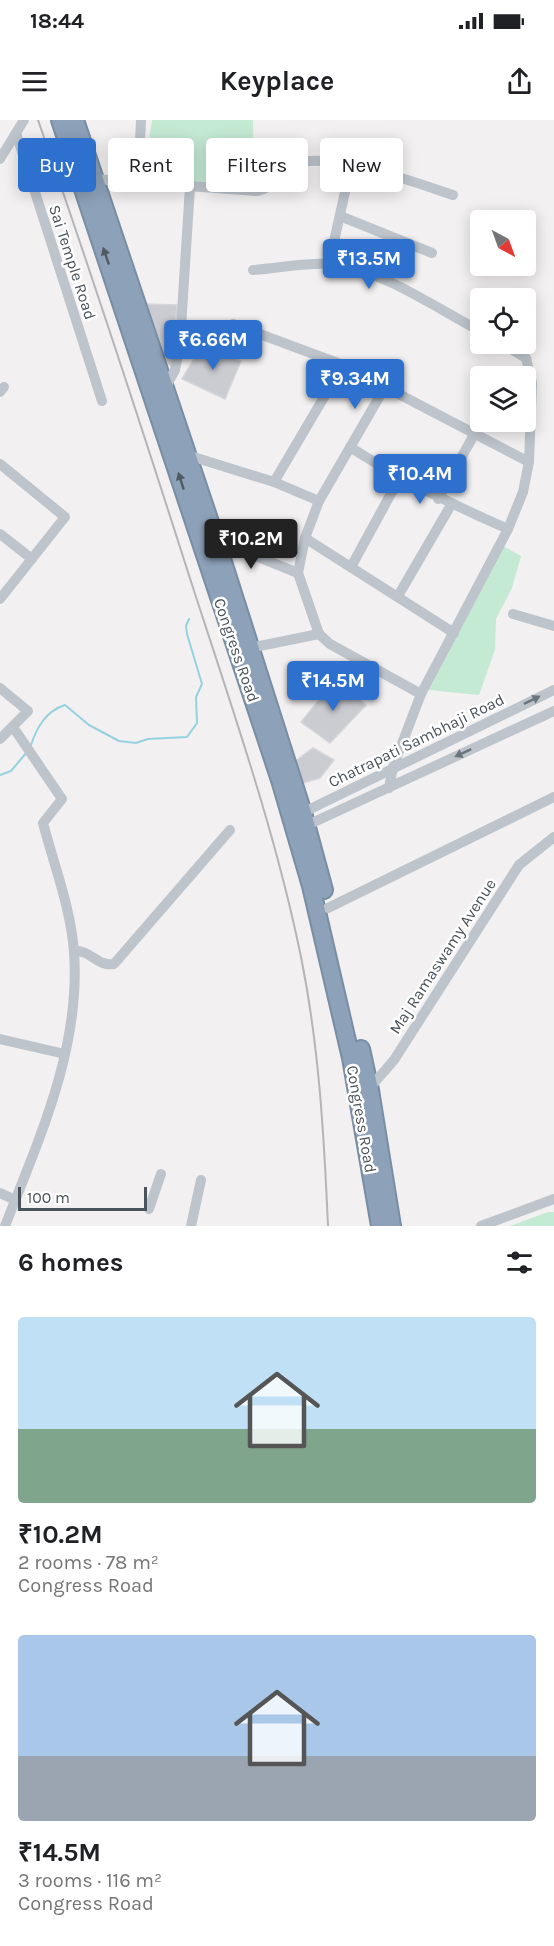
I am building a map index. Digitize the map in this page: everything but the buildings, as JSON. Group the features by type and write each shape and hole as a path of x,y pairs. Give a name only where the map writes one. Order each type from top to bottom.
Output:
{"highway":[{"name":"Congress Road","path":"60,120 178,454 328,908 392,1226"},
{"name":"Congress Road","path":"75,120 81,138"},
{"name":"Congress Road","path":"96,185 164,390 178,454 216,540 250,648 299,822 322,929 365,1092 380,1226"}],"street":[{"path":"0,159 24,120"},
{"path":"82,138 85,120"},
{"path":"140,138 141,120"},
{"name":"Sai Temple Road","path":"16,133 102,401"},
{"path":"194,187 257,191 268,189 283,171 298,162 320,163"},
{"path":"403,178 453,195"},
{"path":"164,390 175,370 180,343 190,192"},
{"path":"329,264 345,192"},
{"path":"340,216 432,253"},
{"path":"253,270 329,264 362,271 470,326"},
{"path":"233,324 343,366 529,462"},
{"path":"389,788 393,767 421,694 508,529 524,492 529,462 532,382 526,358 519,354"},
{"path":"274,482 343,366"},
{"path":"385,387 320,501 305,538 297,573 319,634 330,644 421,694"},
{"path":"438,499 475,433"},
{"path":"350,447 399,479 451,505 508,529"},
{"path":"178,454 274,482 320,501"},
{"path":"0,464 65,518 0,600"},
{"path":"351,567 399,479"},
{"path":"398,596 451,505"},
{"path":"0,534 32,559"},
{"path":"305,538 454,633"},
{"path":"216,540 297,573"},
{"path":"513,614 554,626"},
{"path":"250,648 319,634"},
{"name":"Chatrapati Sambhaji Road","path":"299,822 393,767 554,690"},
{"path":"0,739 28,711 2,693"},
{"name":"Chatrapati Sambhaji Road","path":"299,822 389,788 554,711"},
{"path":"5,1226 41,1135 65,1054 74,1002 74,951 43,823 62,799 13,727"},
{"path":"328,908 554,797"},
{"path":"74,951 90,954 102,964 114,964 230,831"},
{"name":"Maj Ramaswamy Avenue","path":"365,1092 394,1060 519,865 554,837"},
{"path":"0,1039 65,1054"},
{"path":"149,1209 161,1174"},
{"path":"191,1226 201,1180"},
{"path":"0,1193 15,1200"},
{"path":"481,1226 554,1199"}],"green space":[{"path":"152,120 253,120 253,138 206,138 206,186 194,186 194,138 149,138"},
{"path":"503,546 521,556 512,588 496,619 495,650 479,695 429,690"},
{"path":"548,1212 554,1212 554,1226 510,1226"}],"waterway":[{"path":"31,745 43,720 53,711 65,705 89,725 119,741 136,743 148,739 187,737 197,723 196,697 202,684 187,634 186,626 189,619"},
{"path":"0,775 11,771 27,752"}],"railway":[{"path":"38,120 151,457 278,859 301,957 312,1024 322,1124 328,1226"}]}
